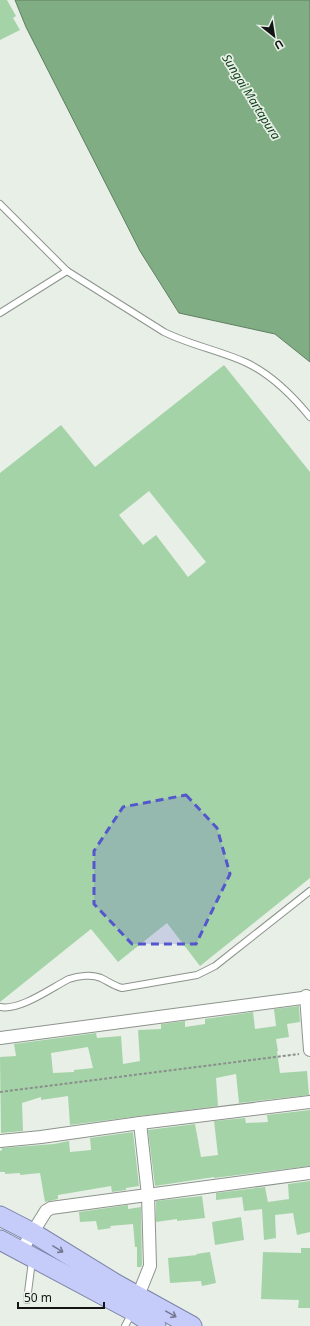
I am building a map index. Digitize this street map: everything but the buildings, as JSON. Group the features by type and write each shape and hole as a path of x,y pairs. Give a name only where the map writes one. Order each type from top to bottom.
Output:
{"highway":[{"path":"0,1216 32,1233 132,1311 192,1326"},
{"path":"0,1240 132,1311 156,1326"}],"street":[{"path":"0,1038 308,996 306,1052"},
{"path":"0,1141 310,1102"},
{"path":"132,1311 150,1266 148,1195 140,1123"},
{"path":"27,1254 32,1233 46,1211 51,1208 310,1173"}],"lane":[{"path":"0,204 67,271 164,332 181,340 245,362 285,389 310,417"},
{"path":"0,313 67,271"},
{"path":"0,1007 22,1004 65,980 75,977 94,976 122,988 197,975 215,966 310,891"},
{"path":"27,1254 27,1300"}],"path":[{"path":"0,1092 306,1052"}],"highlighted area":[{"path":"186,795 217,828 230,874 196,944 132,944 94,904 94,851 123,807"}],"water":[{"name":"Sungai Martapura","path":"15,0 310,0 310,362 275,334 179,313 140,251 26,27"}]}
